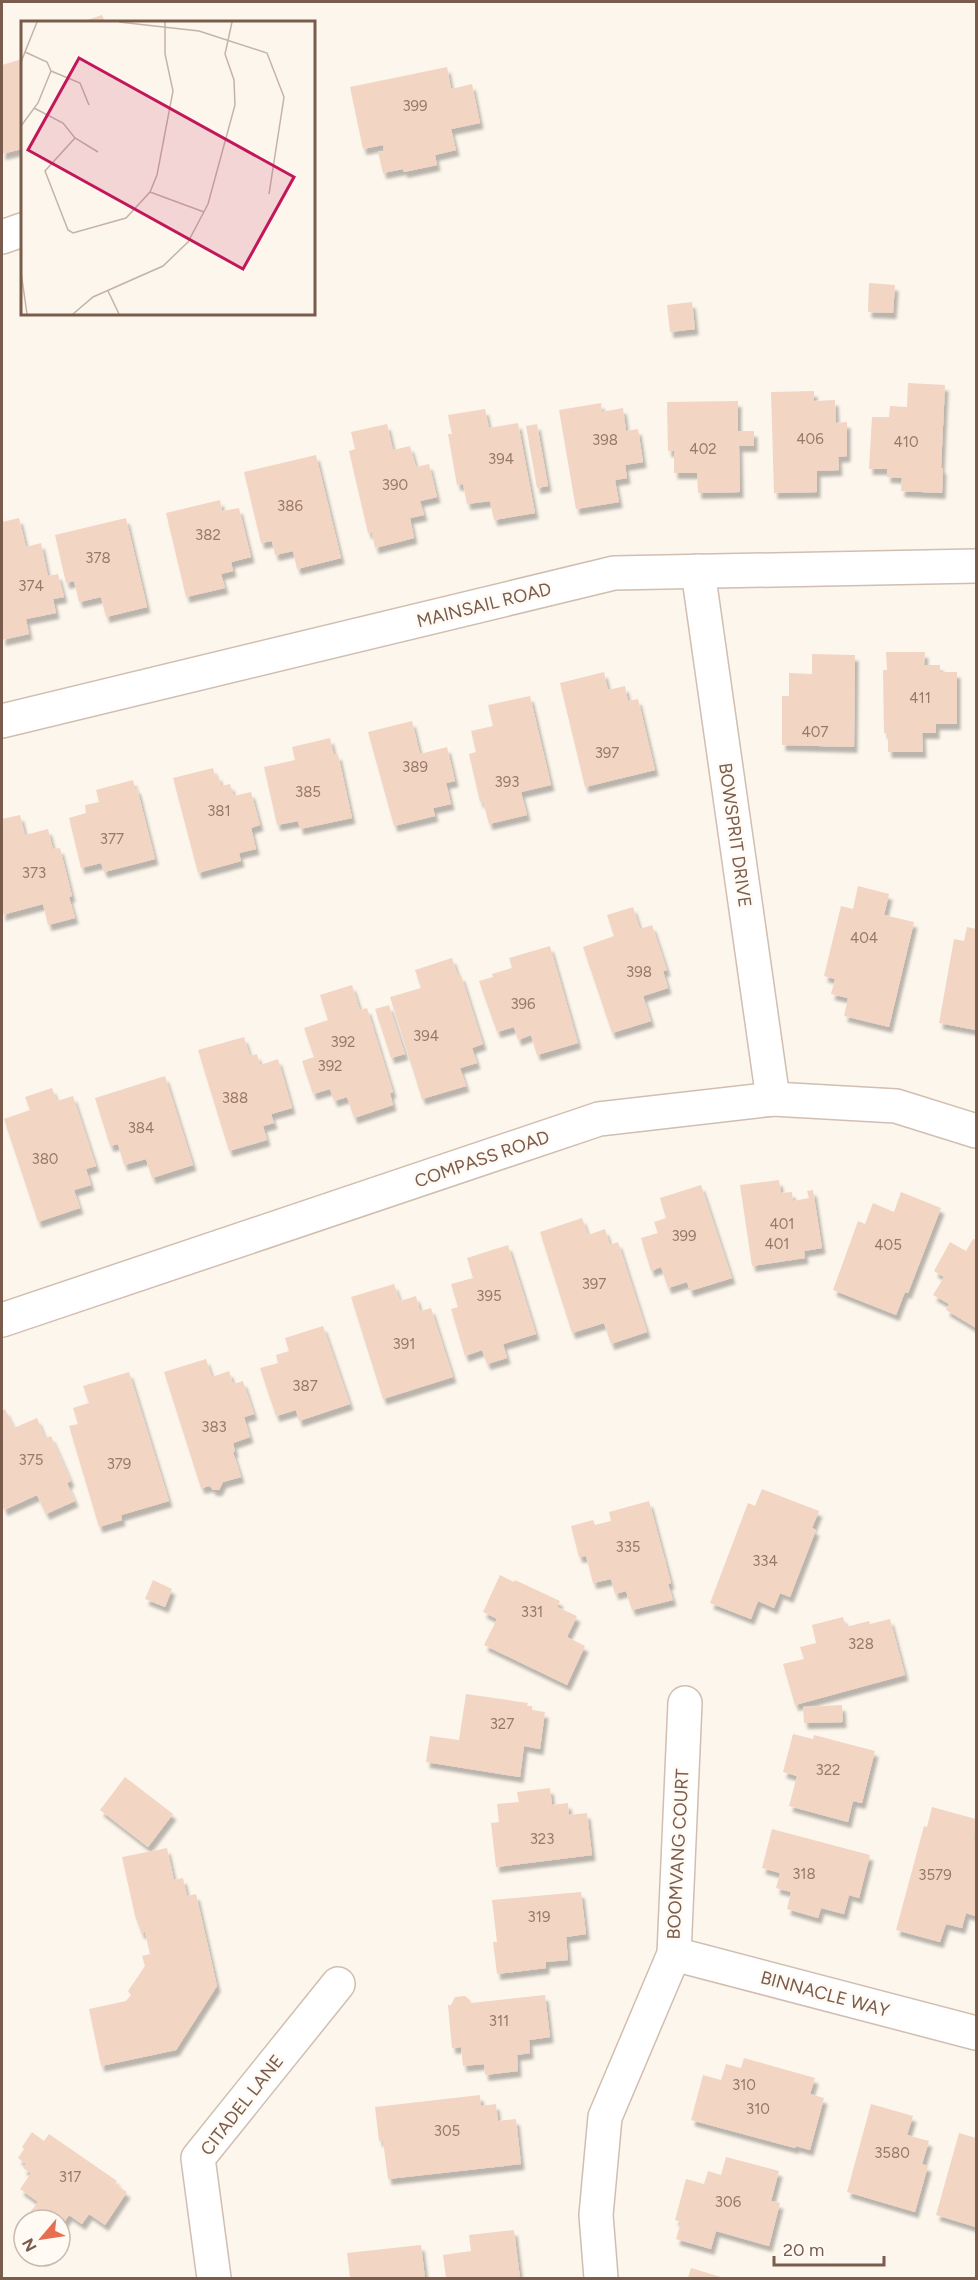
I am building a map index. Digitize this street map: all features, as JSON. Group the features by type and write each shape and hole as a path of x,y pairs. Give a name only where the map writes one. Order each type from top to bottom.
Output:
{"street":[{"path":"2,237 21,230"},
{"name":"MAINSAIL ROAD","path":"2,721 614,573 976,566"},
{"name":"BOWSPRIT DRIVE","path":"698,571 773,1099"},
{"name":"COMPASS ROAD","path":"2,1320 599,1119 773,1099 896,1106 976,1131"},
{"name":"BOOMVANG COURT","path":"602,2278 596,2215 605,2117 674,1954 685,1703"},
{"name":"BINNACLE WAY","path":"674,1954 976,2033"},
{"name":"CITADEL LANE","path":"214,2278 198,2158 338,1984"}],"building":[{"path":"102,15 105,21 84,21"},
{"path":"21,59 21,149 2,154 2,65"},
{"path":"447,67 451,89 472,84 480,123 451,129 456,150 435,155 437,165 404,172 403,169 383,173 378,152 384,151 383,145 363,149 350,87"},
{"path":"869,283 895,285 893,313 868,312"},
{"path":"692,302 695,329 670,332 667,305"},
{"path":"908,383 945,385 942,493 901,491 902,478 887,477 887,469 869,469 872,417 889,417 890,406 907,407"},
{"path":"814,391 814,401 835,400 836,423 847,422 847,456 838,457 839,470 817,471 817,492 774,493 771,392"},
{"path":"738,401 738,431 754,431 754,446 739,446 740,492 698,493 697,473 674,473 674,451 668,451 667,402"},
{"path":"601,403 602,412 623,408 626,431 638,429 643,462 625,465 627,478 615,480 619,502 576,509 559,410"},
{"path":"485,409 489,428 518,423 535,513 494,520 490,501 467,504 463,484 457,485 448,434 452,434 448,415"},
{"path":"387,424 393,450 410,446 416,467 429,464 437,497 420,501 424,515 410,518 414,538 375,548 372,532 368,533 349,451 355,449 351,432"},
{"path":"537,424 548,486 537,488 526,426"},
{"path":"316,455 341,558 297,569 293,551 275,555 272,541 261,543 244,472"},
{"path":"220,500 222,511 239,508 251,557 231,562 233,571 221,574 225,588 186,597 166,513"},
{"path":"19,518 26,547 41,543 48,576 58,574 64,597 53,599 56,613 26,619 29,634 2,640 2,522"},
{"path":"126,518 147,607 106,617 101,597 79,602 74,581 66,583 55,535"},
{"path":"886,652 925,652 924,665 940,665 940,672 957,672 957,724 936,724 936,733 922,733 923,752 888,752 888,733 884,733 883,670 887,670"},
{"path":"812,654 855,655 854,747 782,745 782,696 789,696 789,673 812,674"},
{"path":"604,672 608,690 625,686 628,701 638,699 655,770 585,787 560,683"},
{"path":"530,696 551,785 521,792 527,815 489,824 483,801 480,802 469,754 476,752 471,731 493,726 488,705"},
{"path":"412,721 420,754 447,747 455,781 446,783 451,804 433,808 435,816 394,826 368,732"},
{"path":"330,738 334,755 338,754 352,818 300,829 298,821 277,825 264,767 295,760 292,747"},
{"path":"213,768 221,786 230,784 234,796 251,792 260,825 251,828 256,849 239,853 241,861 198,873 173,778"},
{"path":"133,780 155,859 104,872 101,863 81,868 69,818 86,813 85,805 99,802 96,790"},
{"path":"20,815 25,835 48,829 53,849 60,848 75,918 48,925 43,904 2,915 2,819"},
{"path":"858,886 889,894 884,915 914,922 889,1027 844,1016 848,998 831,994 835,979 824,976 841,906 853,909"},
{"path":"633,907 640,929 652,925 667,970 663,971 668,988 643,996 651,1021 612,1033 583,947 614,936 607,915"},
{"path":"967,927 976,929 976,1030 939,1023 954,939 964,941"},
{"path":"550,946 578,1043 537,1055 531,1035 518,1040 514,1027 497,1032 479,981 512,968 509,958"},
{"path":"452,958 458,976 461,975 483,1044 472,1048 477,1063 460,1068 466,1086 422,1099 390,997 421,988 415,970"},
{"path":"352,985 360,1010 367,1008 393,1092 390,1093 393,1105 354,1118 347,1097 334,1101 330,1089 313,1094 302,1061 314,1057 304,1028 328,1020 320,995"},
{"path":"389,1005 405,1054 391,1058 375,1009"},
{"path":"244,1037 250,1056 257,1054 260,1065 278,1059 292,1108 271,1114 274,1123 263,1126 267,1140 229,1151 198,1050"},
{"path":"165,1076 193,1165 152,1178 146,1159 124,1165 118,1144 110,1146 95,1098"},
{"path":"52,1088 57,1101 73,1096 96,1166 86,1169 91,1185 74,1190 80,1208 38,1222 4,1119 30,1110 25,1097"},
{"path":"779,1180 781,1193 792,1192 793,1201 809,1198 807,1191 813,1190 822,1248 804,1251 805,1258 752,1266 740,1185"},
{"path":"701,1185 732,1278 690,1291 687,1282 668,1288 661,1267 651,1271 641,1238 658,1233 654,1222 666,1218 660,1198"},
{"path":"901,1192 941,1208 908,1293 905,1292 896,1315 833,1290 858,1221 865,1224 873,1203 894,1212"},
{"path":"582,1218 588,1235 605,1229 610,1245 618,1242 647,1332 611,1344 604,1323 572,1333 540,1232"},
{"path":"973,1239 976,1240 976,1328 946,1310 949,1304 933,1295 944,1277 934,1271 950,1242 966,1251"},
{"path":"508,1245 536,1334 503,1344 507,1358 487,1364 482,1350 465,1356 451,1309 458,1307 451,1284 473,1278 467,1258"},
{"path":"394,1284 400,1301 416,1296 420,1311 431,1308 453,1377 383,1399 351,1297"},
{"path":"323,1326 350,1404 299,1421 296,1410 276,1416 260,1368 278,1363 276,1355 289,1351 285,1338"},
{"path":"206,1359 212,1377 229,1371 233,1384 243,1381 254,1414 244,1417 250,1437 233,1443 235,1451 233,1452 241,1477 223,1482 219,1490 213,1490 210,1486 201,1488 164,1372"},
{"path":"129,1372 169,1501 121,1515 122,1520 99,1527 69,1426 78,1424 73,1408 89,1403 83,1386"},
{"path":"5,1409 14,1428 37,1418 45,1438 51,1436 71,1481 67,1483 75,1501 46,1514 37,1495 4,1510 2,1504 2,1411"},
{"path":"762,1489 819,1511 812,1528 816,1530 790,1597 780,1593 774,1608 758,1601 751,1619 710,1603 748,1503 755,1506"},
{"path":"649,1501 671,1583 668,1584 673,1600 632,1610 626,1591 615,1594 611,1579 593,1583 586,1556 579,1557 571,1526 593,1520 595,1525 611,1521 609,1512"},
{"path":"500,1575 560,1601 557,1607 577,1616 567,1637 585,1646 567,1685 484,1645 497,1619 483,1612"},
{"path":"153,1580 172,1589 165,1607 145,1599"},
{"path":"843,1617 846,1627 890,1619 905,1675 795,1705 783,1664 804,1659 800,1647 816,1643 812,1625"},
{"path":"466,1694 528,1703 527,1706 532,1706 532,1710 545,1712 540,1749 524,1746 520,1777 426,1762 430,1736 459,1740"},
{"path":"842,1705 843,1722 804,1723 803,1707"},
{"path":"793,1734 813,1739 814,1735 875,1751 862,1803 853,1801 848,1822 789,1806 797,1776 783,1772"},
{"path":"125,1777 173,1814 148,1847 100,1810"},
{"path":"550,1788 552,1805 568,1803 569,1815 587,1813 592,1855 496,1867 491,1823 499,1822 497,1804 519,1802 517,1792"},
{"path":"932,1807 976,1819 975,1916 966,1913 962,1928 946,1924 940,1942 896,1930 924,1826 927,1827"},
{"path":"772,1829 870,1855 859,1898 849,1895 844,1914 821,1908 818,1918 787,1909 791,1892 776,1888 780,1873 762,1868"},
{"path":"167,1848 174,1880 183,1878 187,1896 196,1894 217,1986 176,2050 101,2066 89,2009 126,2001 131,1995 128,1991 145,1966 142,1956 150,1954 145,1932 141,1933 136,1920 122,1857"},
{"path":"581,1892 586,1934 566,1937 568,1960 546,1962 546,1968 497,1974 493,1942 497,1942 492,1900"},
{"path":"545,1995 550,2037 529,2040 530,2053 517,2055 518,2071 485,2075 484,2064 463,2066 461,2047 452,2048 448,2005 451,2005 455,1997 465,1996 471,2003"},
{"path":"744,2058 815,2078 810,2094 824,2098 810,2150 691,2120 703,2075 721,2080 726,2064 741,2068"},
{"path":"480,2095 481,2106 496,2104 498,2121 516,2119 521,2164 388,2179 383,2141 379,2141 375,2107"},
{"path":"871,2104 913,2116 907,2135 929,2141 922,2164 928,2166 915,2212 847,2192"},
{"path":"32,2132 44,2141 49,2134 117,2181 115,2184 127,2192 105,2225 89,2214 82,2224 72,2217 72,2208 33,2208 38,2202 20,2189 31,2173 23,2168 26,2164 18,2158 24,2149 22,2147"},
{"path":"959,2133 976,2138 976,2227 936,2215"},
{"path":"726,2157 779,2171 771,2201 780,2203 769,2246 716,2231 711,2249 676,2239 681,2222 675,2220 686,2179 704,2184 708,2171 721,2175"},
{"path":"514,2230 520,2278 446,2278 443,2255 471,2251 469,2235"},
{"path":"421,2245 425,2278 350,2278 347,2253"},
{"path":"691,2268 724,2278 688,2278"}]}
